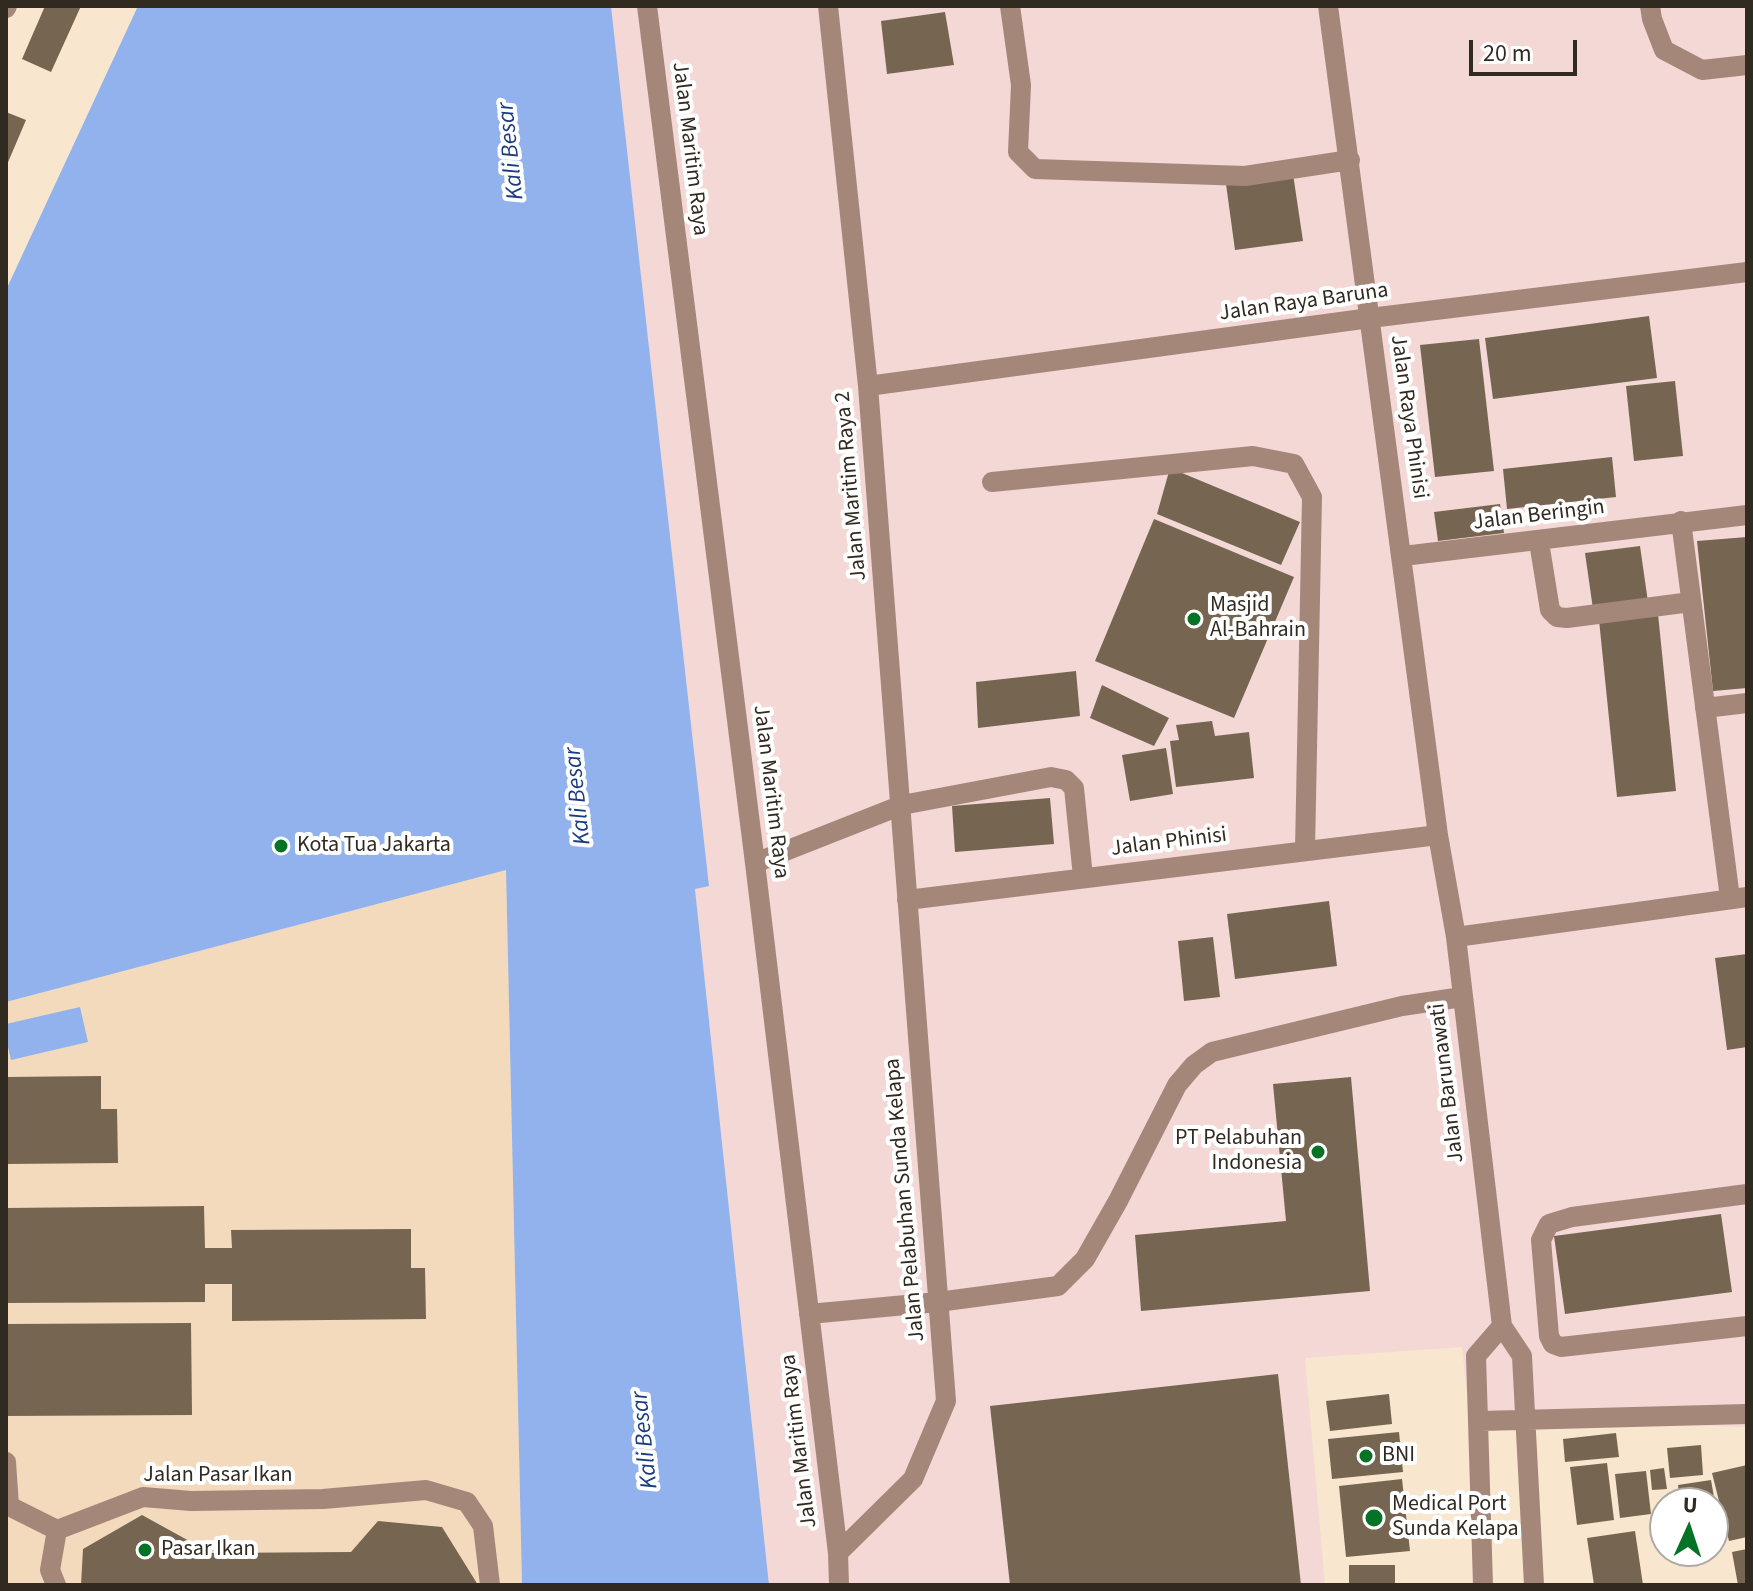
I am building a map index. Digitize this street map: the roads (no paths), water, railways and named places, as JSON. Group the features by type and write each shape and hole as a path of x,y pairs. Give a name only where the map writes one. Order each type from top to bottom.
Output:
{"street":[{"name":"Jalan Maritim Raya","path":"647,6 755,863 838,1553 839,1585"},
{"name":"Jalan Maritim Raya 2","path":"828,6 868,386 902,805"},
{"path":"1010,6 1021,85 1018,152 1035,169 1245,176 1350,160"},
{"name":"Jalan Raya Phinisi","path":"1328,6 1438,835"},
{"path":"1650,6 1664,50 1702,70 1747,65"},
{"name":"Jalan Raya Baruna","path":"868,386 1370,318 1747,272"},
{"path":"992,482 1253,456 1294,464 1312,497 1305,850"},
{"name":"Jalan Beringin","path":"1403,556 1747,515"},
{"path":"1456,937 1738,898 1705,708 1681,521"},
{"path":"1539,542 1550,610 1557,617 1691,602"},
{"path":"1705,708 1747,703"},
{"path":"755,863 902,805 1051,777 1066,780 1074,788 1083,877"},
{"name":"Jalan Pelabuhan Sunda Kelapa","path":"838,1553 913,1479 946,1401 902,805"},
{"name":"Jalan Phinisi","path":"907,900 1438,835"},
{"name":"Jalan Barunawati","path":"1438,835 1456,937 1502,1326 1521,1352 1534,1585"},
{"path":"809,1314 938,1302 1058,1286 1085,1259 1177,1085 1194,1065 1212,1052 1402,1006 1462,997"},
{"path":"1746,1200 1572,1217 1549,1224 1541,1240 1549,1336 1553,1344 1561,1347 1747,1326"},
{"path":"1483,1585 1476,1356 1502,1326"},
{"path":"1480,1421 1747,1414"},
{"path":"6,1462 9,1506 57,1530 51,1580"},
{"name":"Jalan Pasar Ikan","path":"57,1530 143,1497 191,1501 323,1499 426,1490 467,1502 483,1526 490,1585"}],"water":[{"name":"Kali Besar","path":"138,6 611,6 709,886 695,889 769,1585 522,1585 506,870 6,1002 6,290"},
{"path":"80,1007 88,1042 11,1060 6,1024"}],"place":[{"name":"Masjid Al-Bahrain","path":"1194,619"},
{"name":"Kota Tua Jakarta","path":"281,846"},
{"name":"PT Pelabuhan Indonesia","path":"1318,1152"},
{"name":"BNI","path":"1366,1456"},
{"name":"Medical Port Sunda Kelapa","path":"1374,1518"},
{"name":"Pasar Ikan","path":"145,1550"}]}
